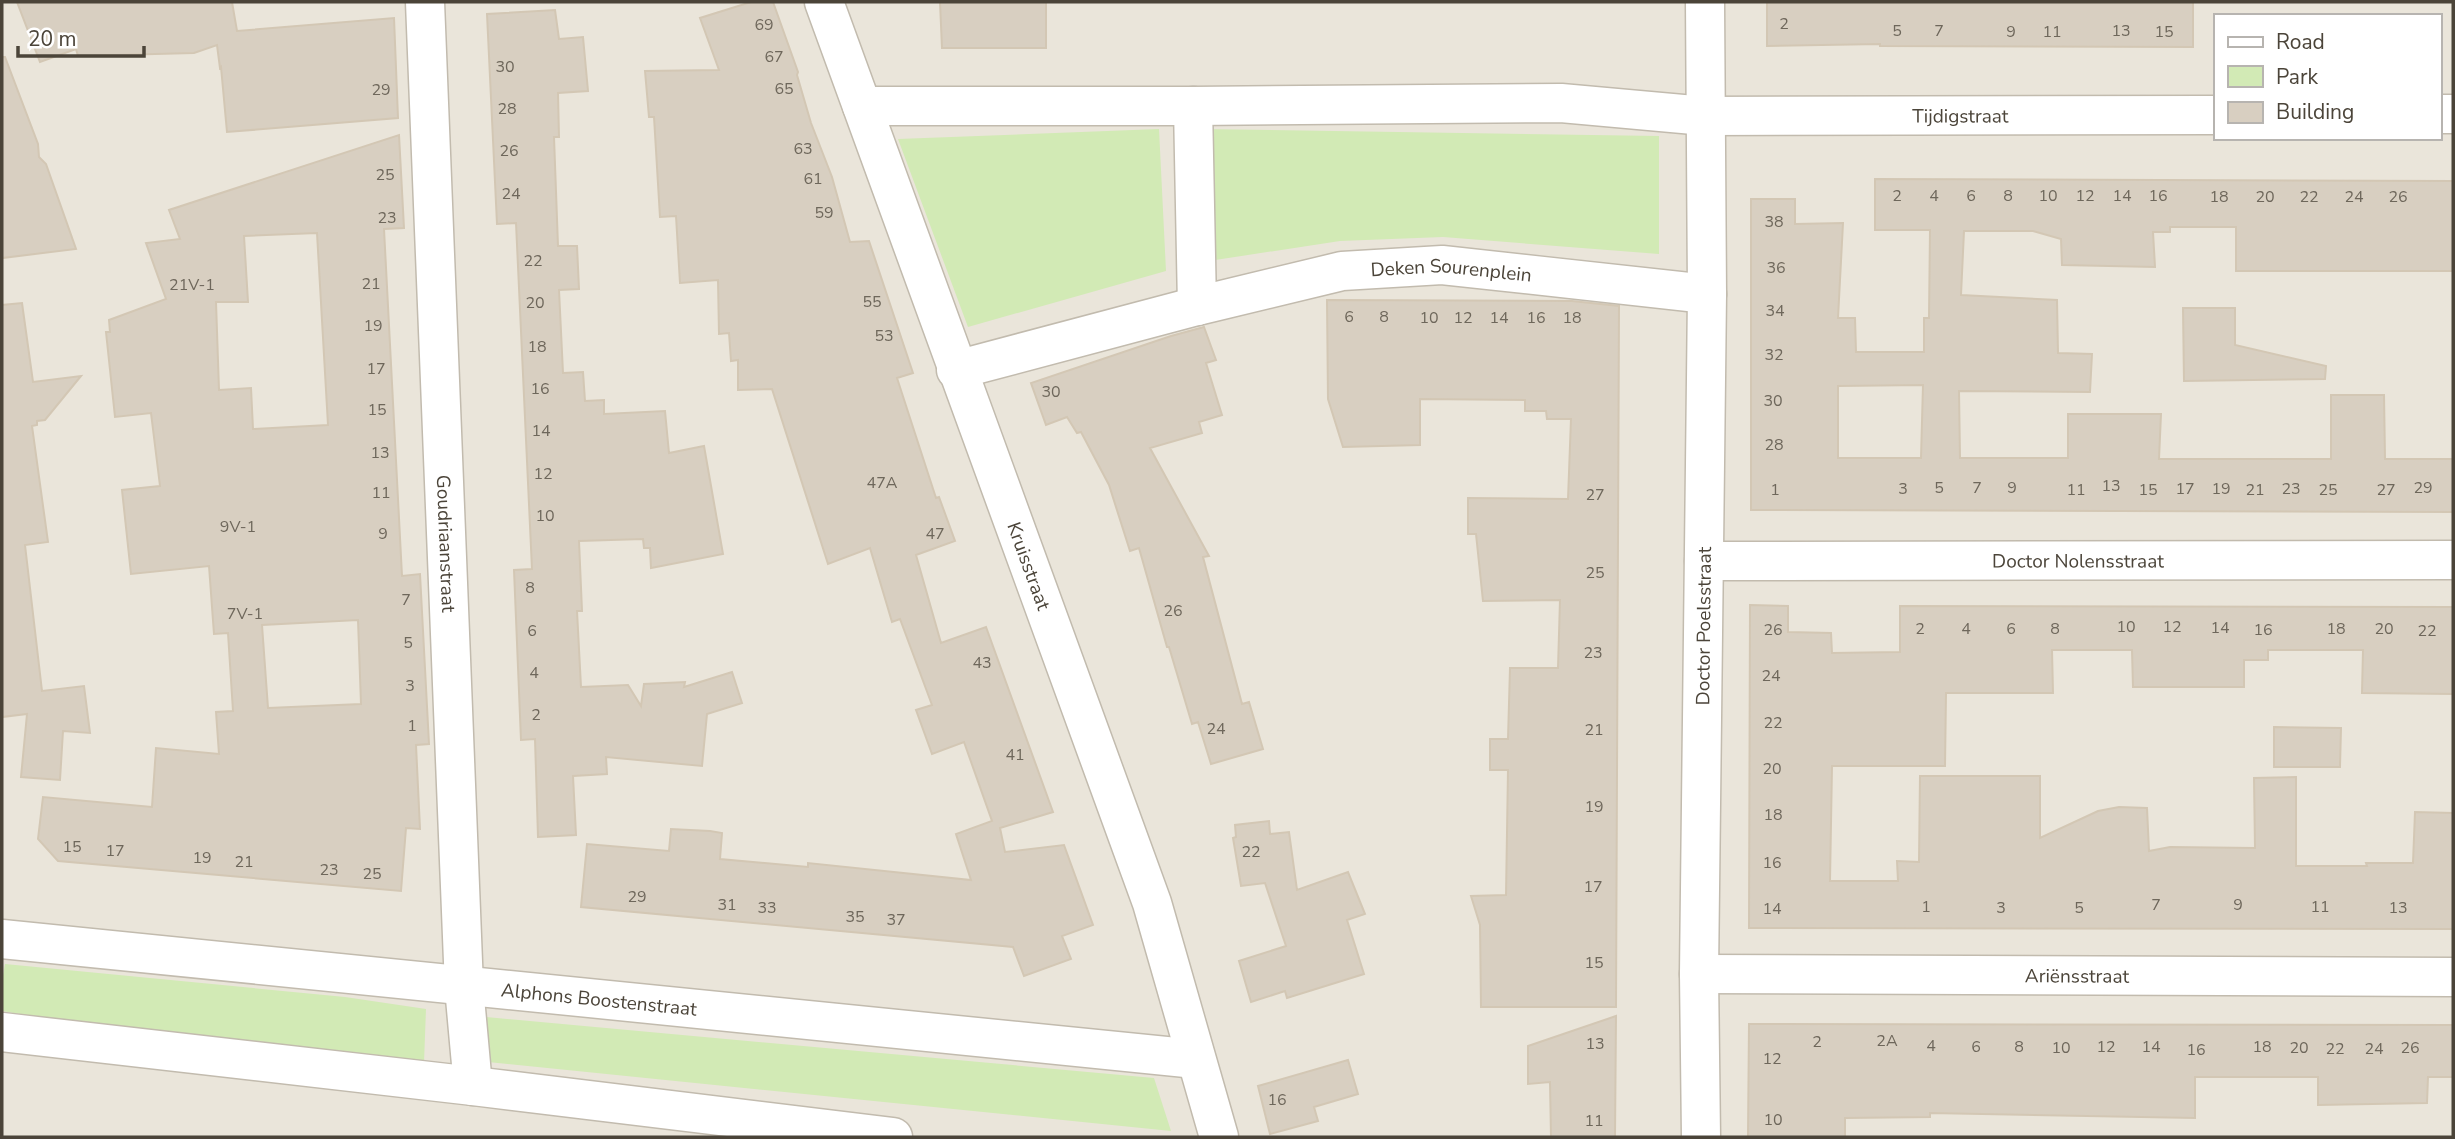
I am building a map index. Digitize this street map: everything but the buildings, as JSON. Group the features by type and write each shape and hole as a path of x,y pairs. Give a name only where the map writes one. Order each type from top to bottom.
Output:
{"street":[{"name":"Goudriaanstraat","path":"425,2 464,987 473,1086"},
{"name":"Kruisstraat","path":"824,2 1152,903 1219,1137"},
{"name":"Doctor Poelsstraat","path":"1701,1137 1699,974 1707,293 1705,2"},
{"path":"862,106 1561,103 1705,116"},
{"path":"1193,106 1197,306"},
{"name":"Tijdigstraat","path":"1705,116 2214,115"},
{"name":"Deken Sourenplein","path":"956,370 1197,306 1342,271 1442,265 1707,293"},
{"name":"Doctor Nolensstraat","path":"1704,561 2453,560"},
{"name":"Alphons Boostenstraat","path":"2,939 1196,1059"},
{"name":"Ariënsstraat","path":"1699,974 2453,977"},
{"path":"2,1032 892,1137"}],"shaded area":[{"path":"2,2 2453,2 2453,1137 2,1137"}],"green space":[{"path":"1159,129 1166,271 968,327 898,139"},
{"path":"1199,129 1659,136 1659,254 1443,237 1340,241 1202,262"},
{"path":"5,964 345,997 426,1009 424,1063 68,1022 2,1011"},
{"path":"486,1017 1154,1078 1171,1131 488,1062"}]}
